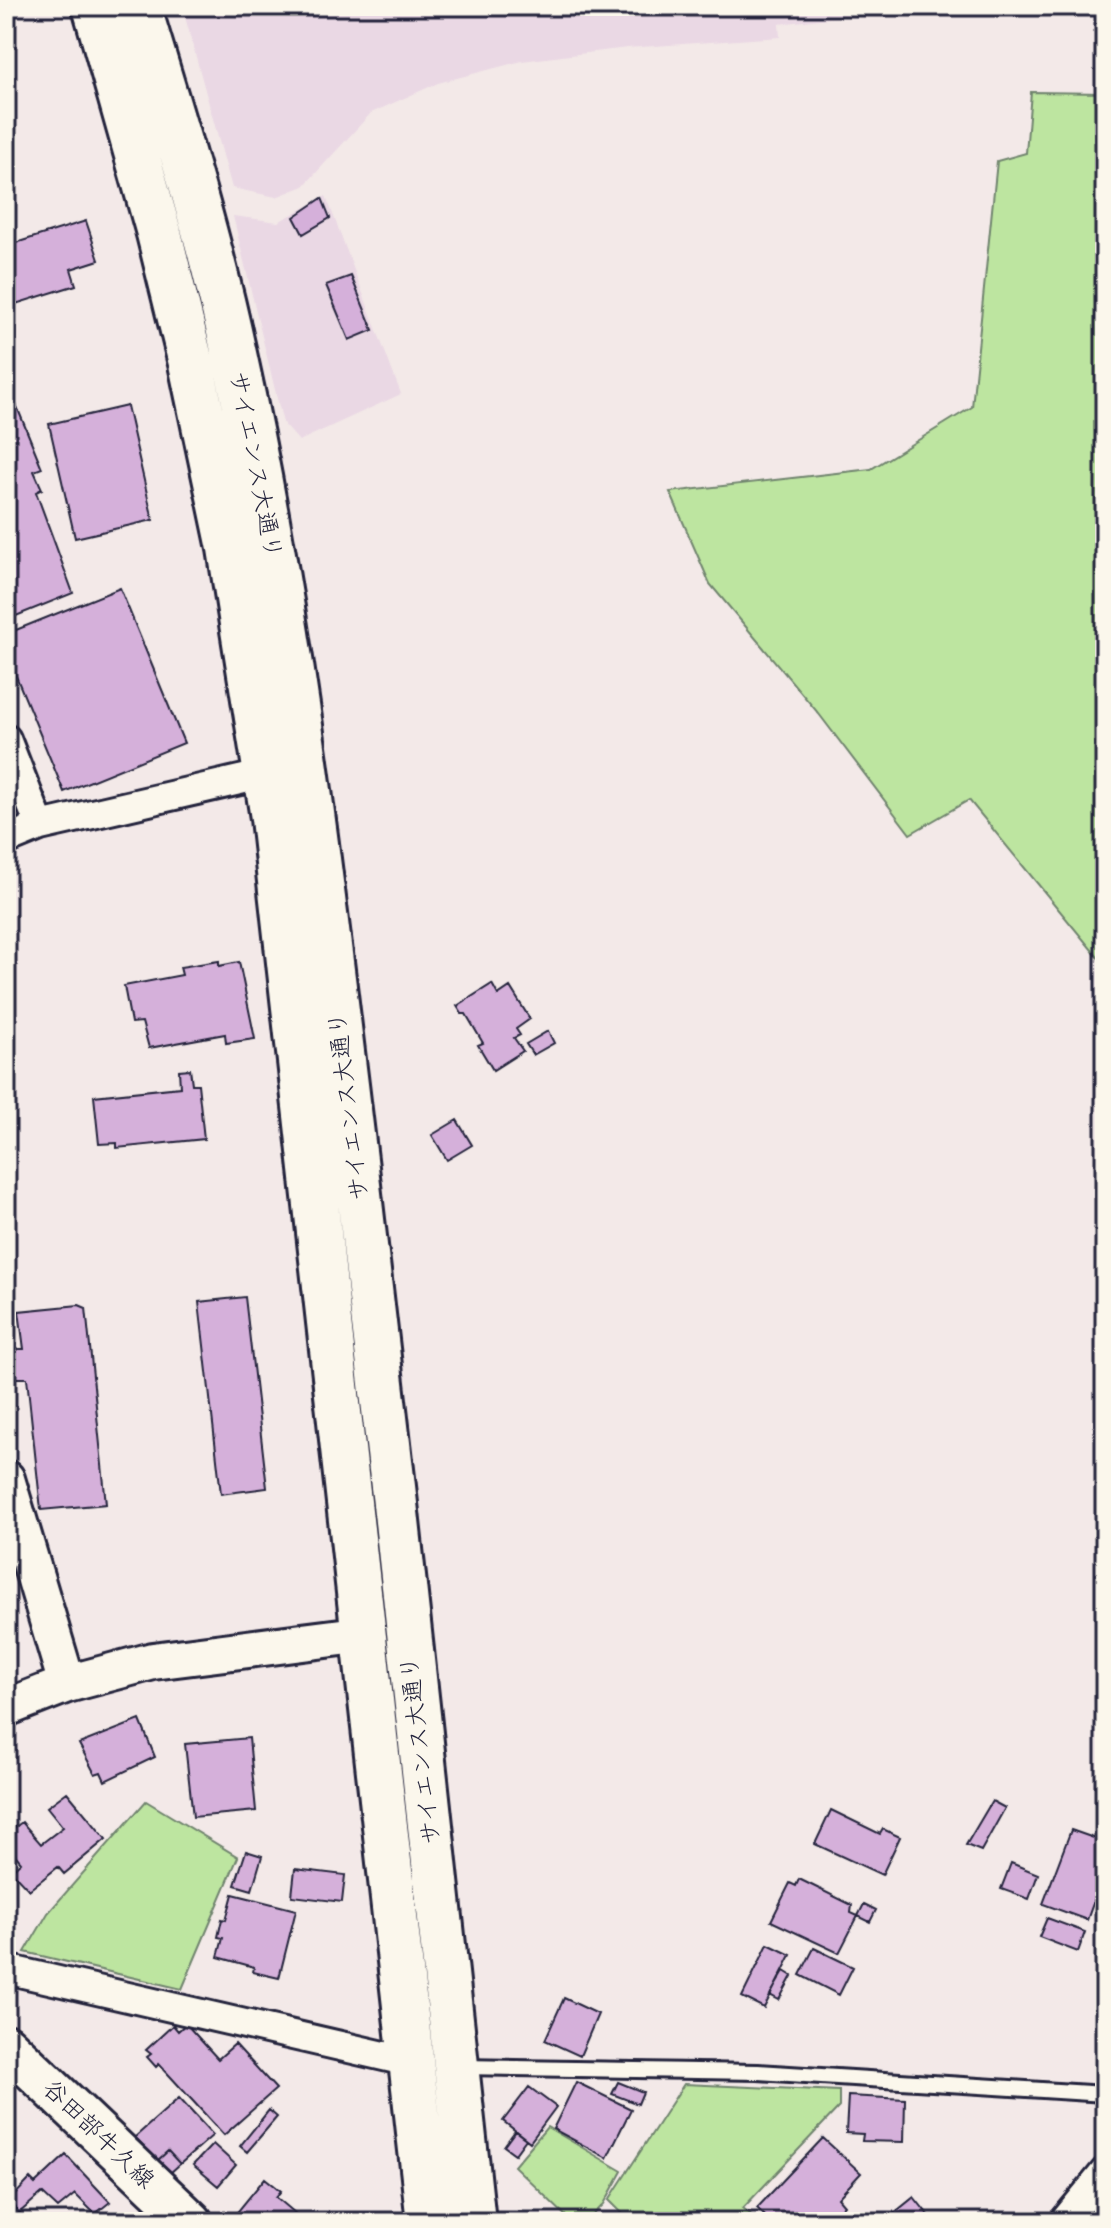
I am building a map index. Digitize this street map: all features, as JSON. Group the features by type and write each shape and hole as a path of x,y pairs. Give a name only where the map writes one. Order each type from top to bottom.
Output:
{"main road":[{"name":"サイエンス大通り","path":"95,6 148,191 191,363 230,548 266,774 429,2222"},
{"name":"サイエンス大通り","path":"138,6 191,179 234,353 273,548 313,817 372,1301 473,2222"},
{"path":"148,191 191,179"},
{"name":"谷田部牛久線","path":"6,2045 192,2222"}],"street":[{"path":"6,739 40,826"},
{"path":"6,840 40,826 266,774"},
{"path":"6,1479 67,1684"},
{"path":"6,1708 67,1684 153,1661 365,1634"},
{"path":"6,1969 410,2062"},
{"path":"1064,2222 1105,2172"}],"lane":[{"path":"457,2067 758,2072 1105,2094"}],"shaded area":[{"path":"182,6 927,6 779,24 780,37 627,48 522,61 438,83 371,113 304,186 276,197 232,188"},
{"path":"326,196 401,394 299,441 283,423 233,216 278,222"}],"green space":[{"path":"1031,92 1105,93 1105,966 969,800 910,834 819,714 710,584 670,492 871,469 972,407 997,161 1026,153"},
{"path":"146,1801 238,1857 182,1989 25,1952 48,1913"},
{"path":"684,2084 839,2091 839,2107 743,2208 760,2222 631,2222 609,2200"},
{"path":"547,2127 622,2171 604,2204 586,2222 572,2222 514,2166"}],"building":[{"path":"322,198 330,218 303,234 294,217"},
{"path":"86,221 99,260 71,269 76,285 6,307 6,246"},
{"path":"351,276 373,330 349,340 326,285"},
{"path":"6,380 42,468 34,471 42,489 36,492 73,593 6,620"},
{"path":"127,406 153,520 75,538 49,424"},
{"path":"120,588 184,743 64,792 6,652 6,634"},
{"path":"219,961 219,966 239,962 255,1039 226,1043 225,1034 149,1048 142,1022 131,1023 124,986 182,975 180,967"},
{"path":"492,984 498,995 510,987 530,1019 516,1029 520,1035 514,1038 523,1051 493,1070 478,1045 483,1043 466,1014 462,1014 457,1006"},
{"path":"548,1031 554,1043 533,1055 526,1044"},
{"path":"190,1069 192,1084 198,1084 204,1139 117,1148 117,1143 99,1144 94,1096 180,1087 179,1070"},
{"path":"457,1120 472,1145 447,1160 432,1135"},
{"path":"245,1297 267,1488 221,1494 199,1302"},
{"path":"79,1305 86,1308 106,1504 41,1510 27,1378 10,1378 6,1349 24,1349 19,1311"},
{"path":"140,1720 155,1757 105,1781 101,1772 95,1774 79,1744"},
{"path":"249,1738 256,1811 193,1817 185,1744"},
{"path":"67,1792 106,1839 64,1874 58,1867 29,1890 11,1871 21,1862 6,1844 6,1834 22,1822 41,1844 63,1827 47,1807"},
{"path":"992,1801 1005,1808 981,1851 966,1845"},
{"path":"831,1810 880,1834 883,1829 900,1837 882,1875 815,1844"},
{"path":"1071,1830 1105,1842 1105,1890 1099,1887 1087,1920 1043,1904"},
{"path":"246,1851 262,1856 252,1890 235,1885"},
{"path":"1011,1863 1038,1874 1029,1899 1001,1889"},
{"path":"295,1869 345,1875 342,1902 292,1896"},
{"path":"799,1879 852,1905 851,1913 858,1916 839,1953 771,1921 790,1883 796,1886"},
{"path":"233,1894 296,1910 279,1978 253,1972 254,1967 218,1957 223,1938 218,1937 222,1919 226,1920"},
{"path":"864,1904 876,1910 870,1922 858,1916"},
{"path":"1047,1918 1085,1932 1078,1952 1039,1937"},
{"path":"768,1944 791,1955 764,2008 742,1997"},
{"path":"814,1948 853,1967 839,1995 800,1975"},
{"path":"784,1971 792,1976 779,2000 770,1995"},
{"path":"564,1998 598,2014 580,2056 545,2040"},
{"path":"186,2024 218,2059 235,2044 276,2089 224,2135 159,2064 156,2067 147,2057 151,2054 146,2050 173,2025 178,2031"},
{"path":"576,2082 631,2109 607,2158 553,2129"},
{"path":"618,2082 643,2092 638,2104 612,2094"},
{"path":"529,2087 556,2107 530,2142 503,2121"},
{"path":"848,2096 905,2099 904,2142 862,2141 863,2134 846,2133"},
{"path":"179,2098 213,2135 180,2164 168,2151 157,2161 135,2137"},
{"path":"269,2110 277,2117 247,2152 240,2146"},
{"path":"515,2131 526,2139 515,2154 504,2146"},
{"path":"823,2138 861,2173 838,2198 844,2205 830,2220 825,2216 819,2222 771,2222 757,2208"},
{"path":"213,2144 236,2165 218,2186 193,2165"},
{"path":"168,2151 180,2164 169,2174 157,2161"},
{"path":"66,2155 110,2202 95,2214 75,2194 58,2208 42,2193 19,2213 9,2201 30,2179 35,2184"},
{"path":"265,2178 281,2191 276,2197 295,2213 287,2222 242,2222 234,2216"},
{"path":"914,2197 934,2222 883,2222"}]}
